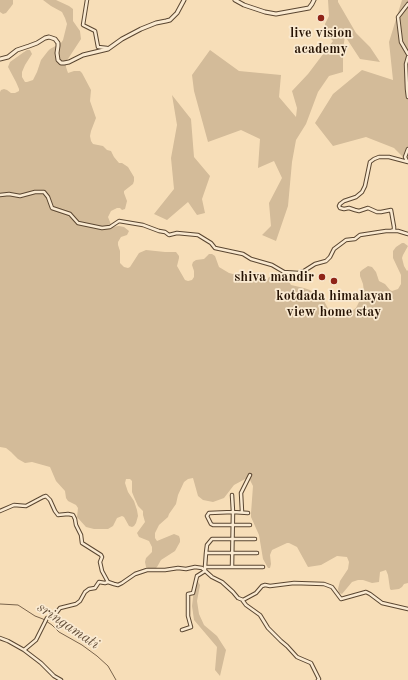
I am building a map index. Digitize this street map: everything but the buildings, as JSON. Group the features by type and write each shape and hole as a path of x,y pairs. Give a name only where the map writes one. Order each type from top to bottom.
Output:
{"street":[{"path":"87,0 83,25 95,31 98,47 108,48"},
{"path":"0,58 8,57 17,50 49,37 55,39 58,43 58,58 61,63 69,62 83,55 108,48 141,29 156,23 170,20 177,13 184,0"},
{"path":"235,0 244,5 276,14 309,8 314,0"},
{"path":"408,4 398,17 401,42 408,55 406,64 408,97"},
{"path":"408,149 405,157 408,162"},
{"path":"391,231 394,230 394,227 391,210 377,212 368,208 359,211 349,208 340,208 339,206 344,201 356,197 362,192 365,186 370,162 374,159 384,157 408,162"},
{"path":"0,195 9,194 20,196 35,192 44,192 48,197 52,208 70,214 78,223 102,228 110,227 119,221 143,225 169,234 177,233 198,235 211,243 215,248 243,254 251,259 272,265 284,272 298,273 315,264 326,261 334,249 346,240 360,235 386,231 398,231 408,234"},
{"path":"242,512 241,493 250,475"},
{"path":"232,495 232,567"},
{"path":"0,511 14,505 26,506 46,496 50,500 58,515 73,515 82,543 101,555 102,557 100,562 102,570 108,582"},
{"path":"248,513 208,513 208,516 211,524 213,525 250,525"},
{"path":"206,571 207,545 212,539 255,539"},
{"path":"206,553 257,553"},
{"path":"24,650 36,640 47,618 53,617 60,608 76,604 89,589 95,588 99,582 108,582 118,585 135,574 147,570 178,568 186,569 195,567 202,568 212,577 222,582 238,598 243,600 246,605 260,615 268,628 281,641 298,657 311,663 318,680"},
{"path":"205,567 262,567"},
{"path":"182,630 191,627 188,616 188,594 193,593 197,576 206,571"},
{"path":"243,600 256,593 262,586 265,585 270,586 294,583 324,584 332,587 341,600 366,592 382,603 408,609"},
{"path":"0,638 24,650 41,663 54,676 61,680"}],"shaded area":[{"path":"0,0 13,0 13,4 6,13 3,14 0,12"},
{"path":"43,0 56,0 73,9 73,21 80,31 81,39 66,62 66,67 68,73 80,71 91,90 90,101 96,118 91,131 91,141 93,144 103,146 107,150 111,151 119,163 122,163 128,167 134,177 133,184 124,191 127,201 125,209 122,210 117,208 111,211 108,217 112,227 124,227 129,231 127,235 121,237 118,242 120,263 124,267 130,267 139,253 146,250 176,252 179,256 177,266 185,280 188,281 192,280 194,277 193,262 204,259 209,254 212,254 215,256 219,267 229,273 256,272 263,280 267,280 269,277 286,277 291,285 310,290 314,293 324,301 330,312 344,313 356,308 364,292 360,272 368,266 372,267 376,272 379,281 385,284 390,290 392,291 398,289 401,284 401,275 393,258 393,251 402,243 408,246 402,258 404,266 407,271 408,270 408,583 404,584 399,589 390,589 386,570 380,572 379,582 372,583 358,580 352,582 342,594 339,593 338,589 340,581 348,569 349,562 347,557 337,556 321,565 308,567 297,547 289,543 272,550 270,555 271,564 270,568 268,568 263,559 259,535 251,517 253,486 247,478 234,485 224,498 213,502 203,500 198,496 193,478 184,482 176,504 168,517 159,525 155,533 155,538 157,541 174,534 179,536 180,542 175,551 161,560 155,569 150,569 146,567 145,562 146,558 152,552 152,547 149,541 139,537 137,533 145,522 143,511 138,506 132,492 132,481 130,479 126,479 125,483 137,510 138,516 134,526 129,526 122,516 117,518 113,526 108,529 94,529 86,527 77,517 78,508 76,505 68,501 65,491 56,481 50,467 32,462 25,463 6,448 0,447 0,92 4,89 11,93 19,91 8,67 10,62 27,50 30,50 32,54 25,65 22,72 22,77 25,82 33,80 41,60 50,49 61,43 63,40 67,24 62,12"},
{"path":"328,0 338,0 356,33 370,47 380,62 360,59 345,36 343,49 343,72 329,76 318,92 306,124 296,140 292,162 288,206 276,241 262,235 271,226 269,203 282,178 274,161 258,168 260,139 241,130 208,142 194,91 192,75 210,50 239,71 281,75 279,97 296,117 297,108 292,91 308,74 333,41 328,35 325,24 329,16"},
{"path":"402,0 408,0 408,162 394,148 366,137 333,146 315,123 333,94 362,70 393,80 389,42"},
{"path":"172,95 191,119 194,157 210,176 202,199 205,213 197,215 188,202 167,220 154,214 174,189 171,158 177,125"},
{"path":"197,580 200,585 197,601 199,614 204,625 217,636 226,650 220,676 215,670 217,647 194,620 192,606 194,589"}],"waterway":[{"name":"sringamati","path":"0,604 18,605 35,616 43,619 59,632 82,645 97,656 108,666 116,680"}],"place":[{"name":"live vision academy","path":"321,18"},
{"name":"shiva mandir","path":"322,277"},
{"name":"kotdada himalayan view home stay","path":"334,281"}]}
